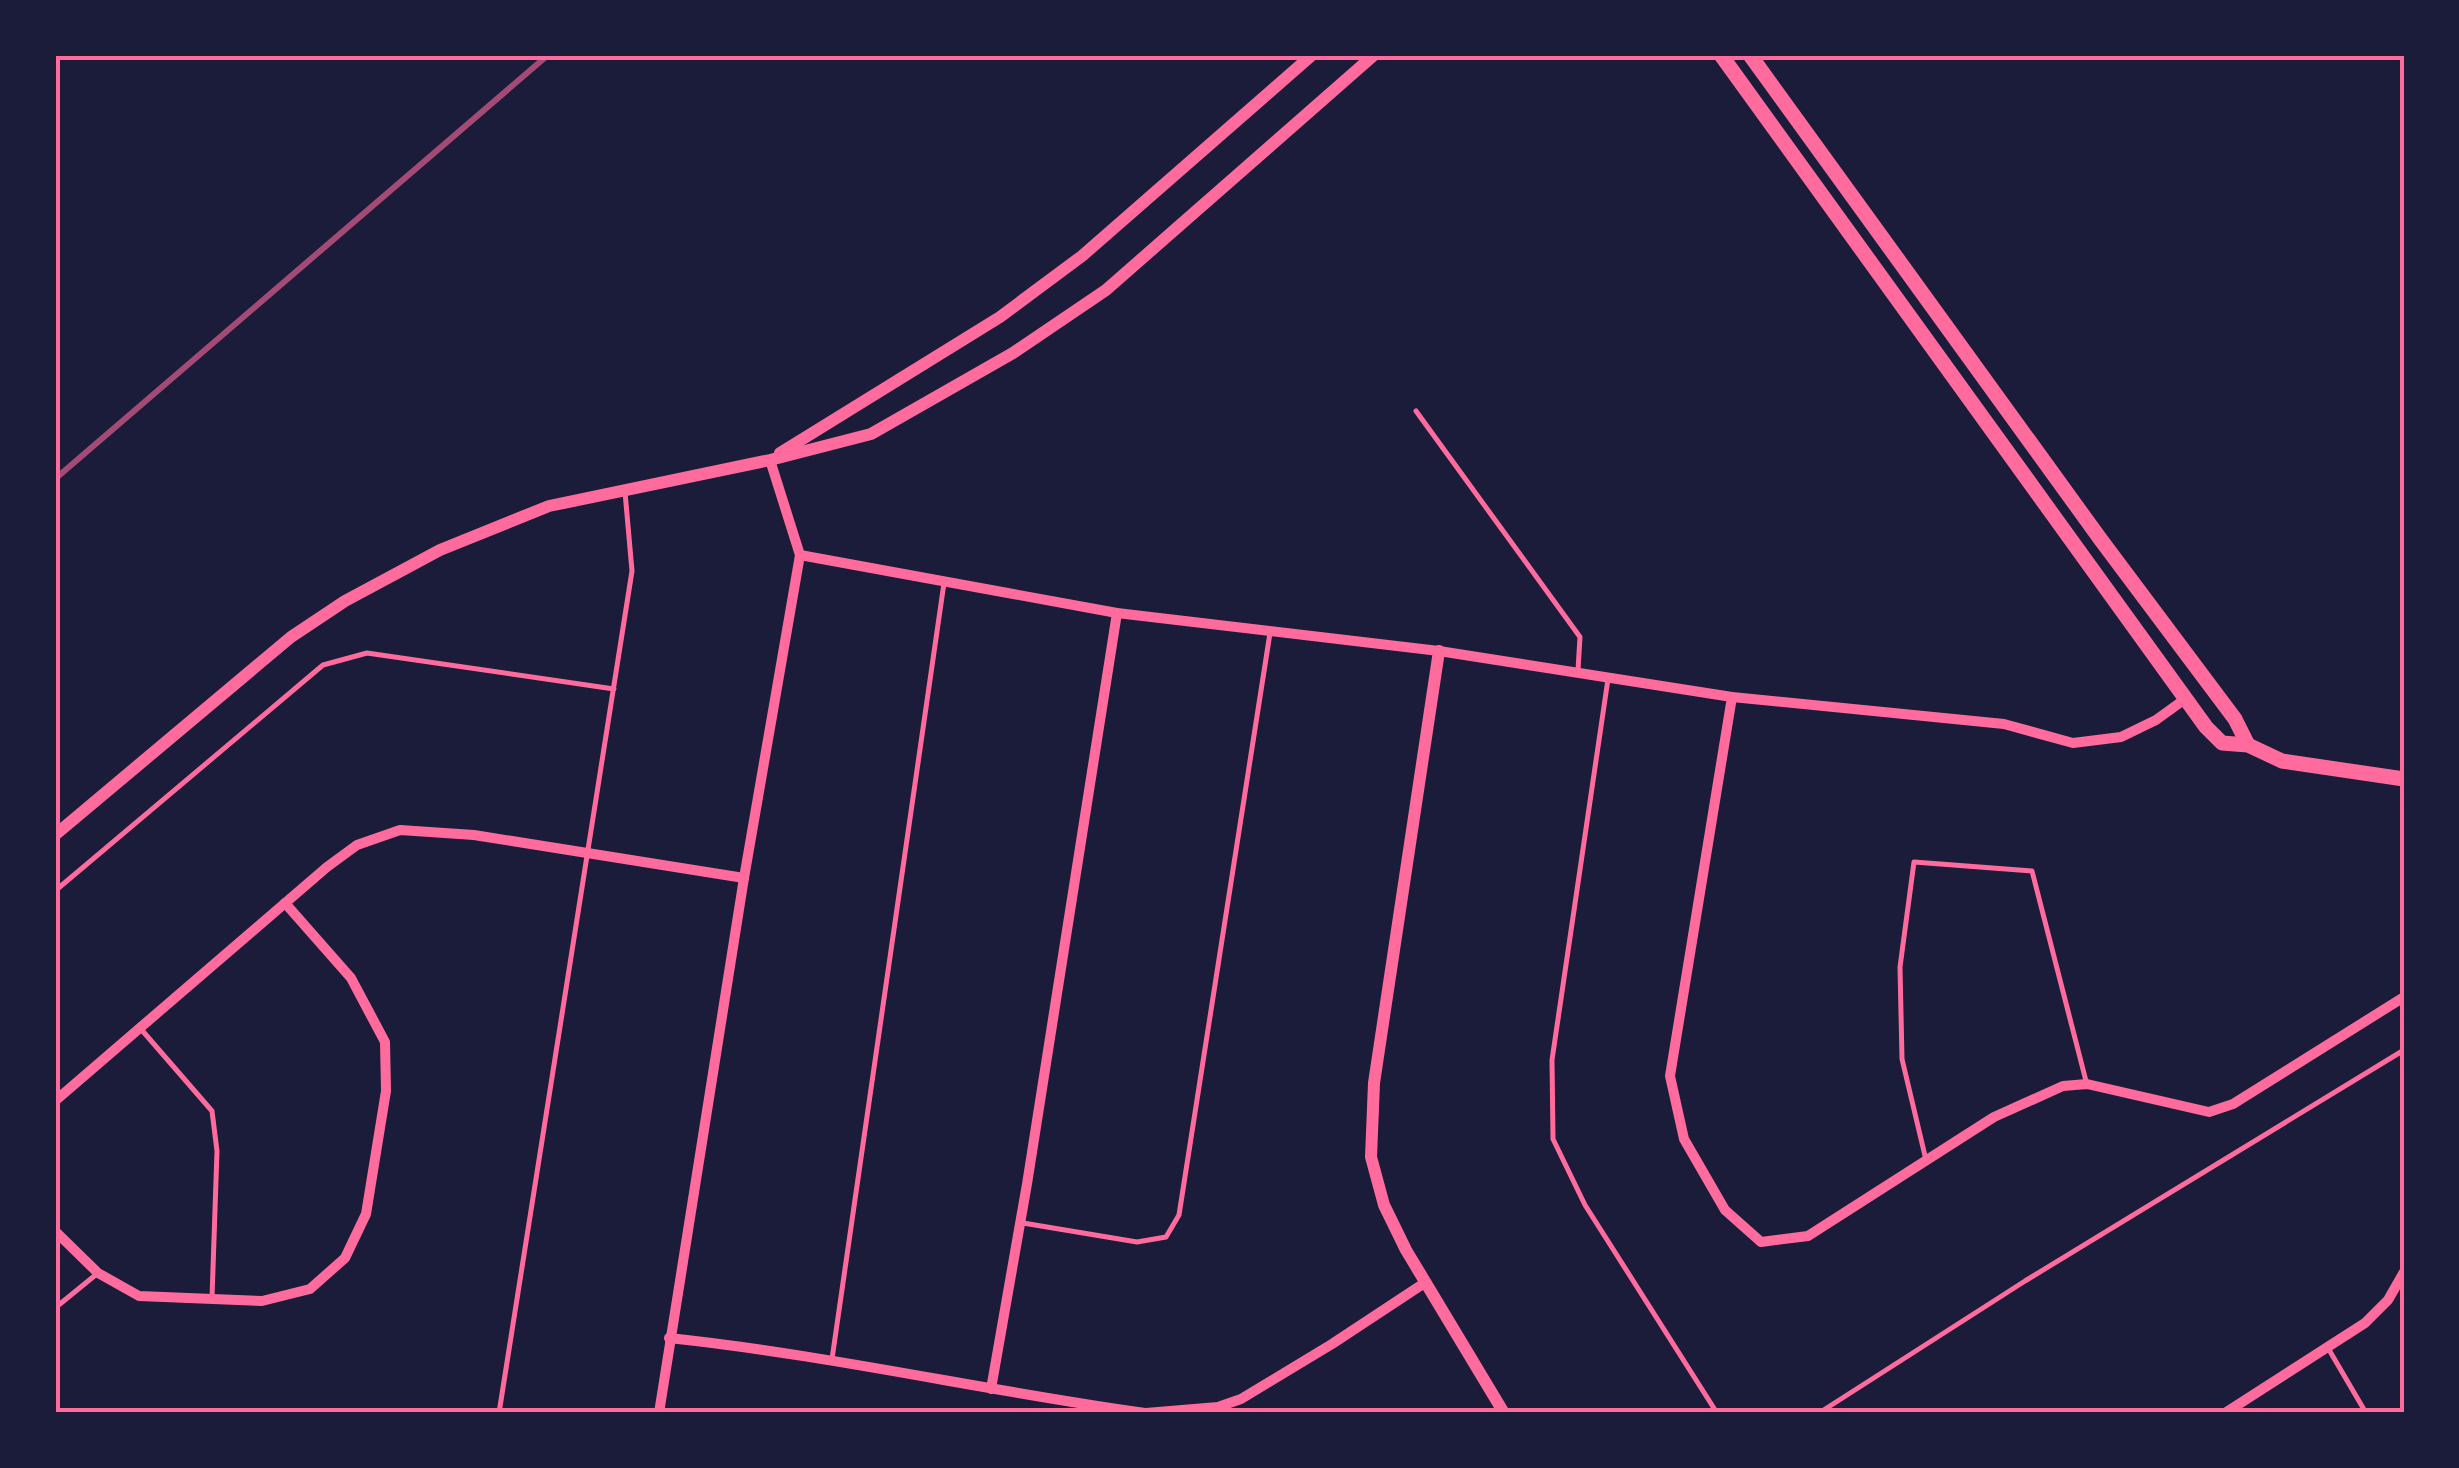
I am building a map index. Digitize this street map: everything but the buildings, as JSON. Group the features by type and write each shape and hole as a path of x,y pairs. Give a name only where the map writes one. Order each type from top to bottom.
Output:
{"main road":[{"path":"1720,55 2185,700 2222,742 2248,745 2301,765 2404,779"},
{"path":"1750,55 2235,719 2248,745"}],"street":[{"path":"770,460 1000,317 1082,256 1312,55"},
{"path":"55,835 233,683 345,600 481,532 549,506 770,460 870,434 1060,324 1106,290 1374,55"},
{"path":"659,1413 800,556 770,460"},
{"path":"800,556 1117,613 1439,650 1732,696 2004,724 2073,743 2121,737 2185,700"},
{"path":"991,1389 1117,613"},
{"path":"1439,650 1374,1083 1371,1157 1384,1206 1504,1413"},
{"path":"1732,696 1670,1076 1684,1139 1726,1210 1761,1242 1808,1236 1994,1117 2063,1086 2086,1084 2209,1112 2232,1104 2404,998"},
{"path":"55,1100 357,846 400,830 474,835 744,878"},
{"path":"55,1231 98,1272 139,1296 262,1301 310,1290 346,1258 366,1214 386,1092 385,1042 351,978 285,903"},
{"path":"2225,1413 2365,1323 2388,1300 2404,1272"},
{"path":"669,1338 832,1359 1145,1413 1218,1408 1241,1399 1332,1344 1426,1282"}],"lane":[{"path":"1416,411 1580,637 1578,671"},
{"path":"500,1413 632,571 625,490"},
{"path":"832,1359 944,584"},
{"path":"1020,1222 1137,1242 1166,1236 1179,1215 1271,632"},
{"path":"55,891 323,665 368,653 614,688"},
{"path":"1609,676 1552,1060 1553,1139 1584,1205 1717,1413"},
{"path":"1926,1160 1902,1058 1900,967 1914,862 2032,871 2086,1084"},
{"path":"140,1028 212,1111 217,1150 212,1301"},
{"path":"1819,1413 2025,1281 2404,1050"},
{"path":"55,1308 98,1272"},
{"path":"2328,1348 2366,1413"}],"railway":[{"path":"55,479 548,55"}]}
